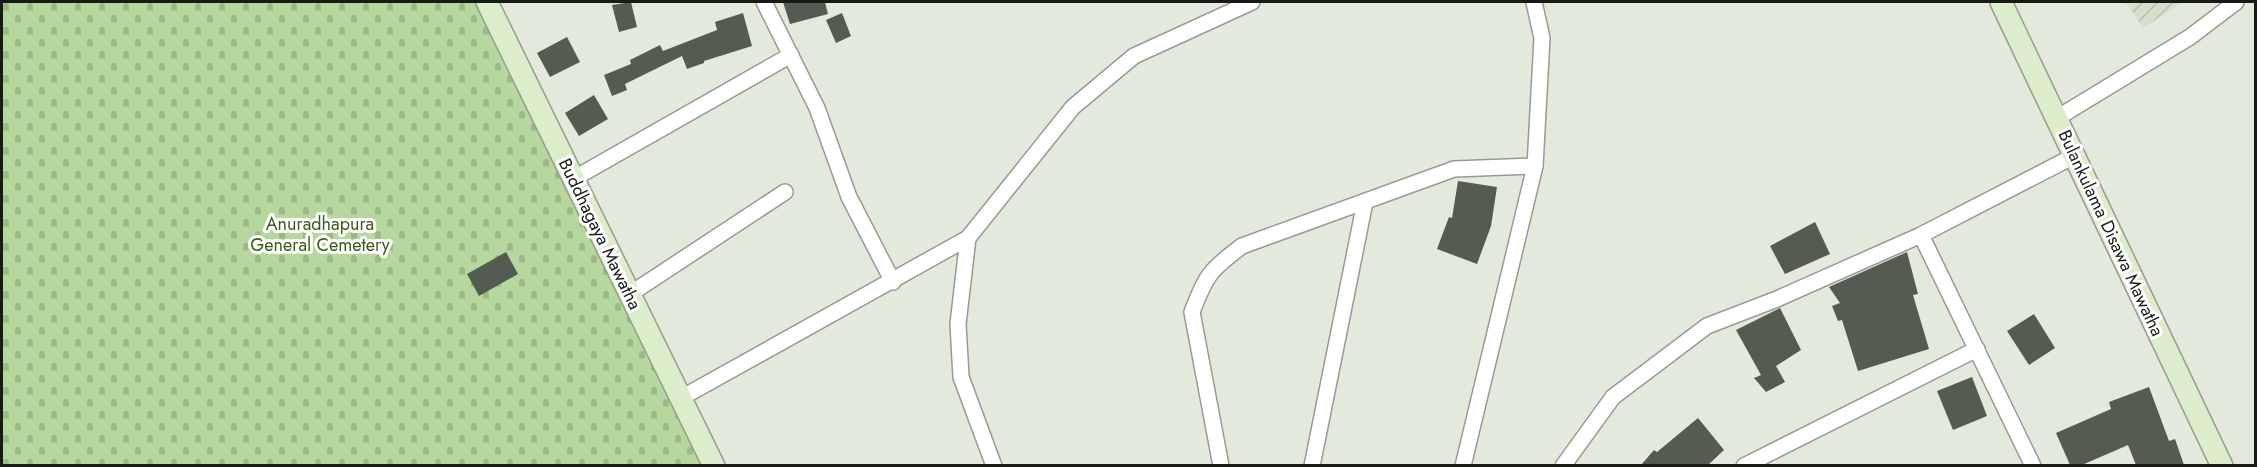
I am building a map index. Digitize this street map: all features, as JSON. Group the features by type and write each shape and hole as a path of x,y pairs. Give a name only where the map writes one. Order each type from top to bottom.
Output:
{"main road":[{"name":"Buddhagaya Mawatha","path":"487,2 714,465"},
{"name":"Bulankulama Disawa Mawatha","path":"2001,2 2222,465"}],"street":[{"path":"764,2 817,108 849,197 892,282"},
{"path":"681,398 968,238 1073,107 1134,56 1252,2"},
{"path":"1463,465 1535,166 1542,38 1534,2"},
{"path":"2057,118 2190,37 2236,2"},
{"path":"573,179 790,56"},
{"path":"1563,465 1613,397 1707,326 1777,299 1921,235 2074,156"},
{"path":"1221,465 1192,312 1201,288 1213,268 1242,246 1454,169 1535,166"},
{"path":"630,294 785,192"},
{"path":"1312,465 1365,202"},
{"path":"1921,235 2033,465"},
{"path":"968,238 958,324 961,377 993,465"},
{"path":"1744,465 1842,414 1977,349"}],"shaded area":[{"path":"2126,2 2183,2 2143,28"}],"green space":[{"name":"Anuradhapura General Cemetery","path":"2,2 486,2 711,465 2,465"}],"building":[{"path":"631,2 637,27 619,32 612,5"},
{"path":"783,2 825,2 828,14 790,24"},
{"path":"743,13 752,46 704,61 704,63 687,69 682,56 625,84 627,90 612,96 604,75 631,64 630,60 660,45 663,51 717,30 715,22"},
{"path":"842,13 851,36 836,43 826,20"},
{"path":"567,37 580,62 550,77 537,53"},
{"path":"594,95 608,119 579,136 565,113"},
{"path":"1458,181 1497,187 1491,226 1477,264 1437,249 1449,217 1452,218"},
{"path":"1815,222 1830,254 1785,274 1770,246"},
{"path":"506,252 518,274 479,296 467,274"},
{"path":"1907,252 1918,294 1913,295 1929,349 1858,371 1842,320 1838,321 1832,306 1840,303 1829,287"},
{"path":"1780,308 1801,350 1776,366 1785,382 1766,392 1754,378 1761,375 1736,330"},
{"path":"2034,314 2055,348 2029,365 2007,331"},
{"path":"1972,377 1987,416 1953,430 1937,391"},
{"path":"2149,387 2169,441 2175,439 2184,465 2136,465 2128,445 2082,465 2070,465 2056,433 2111,409 2109,402"},
{"path":"1698,418 1724,450 1708,465 1641,465 1654,450 1657,452"}]}
